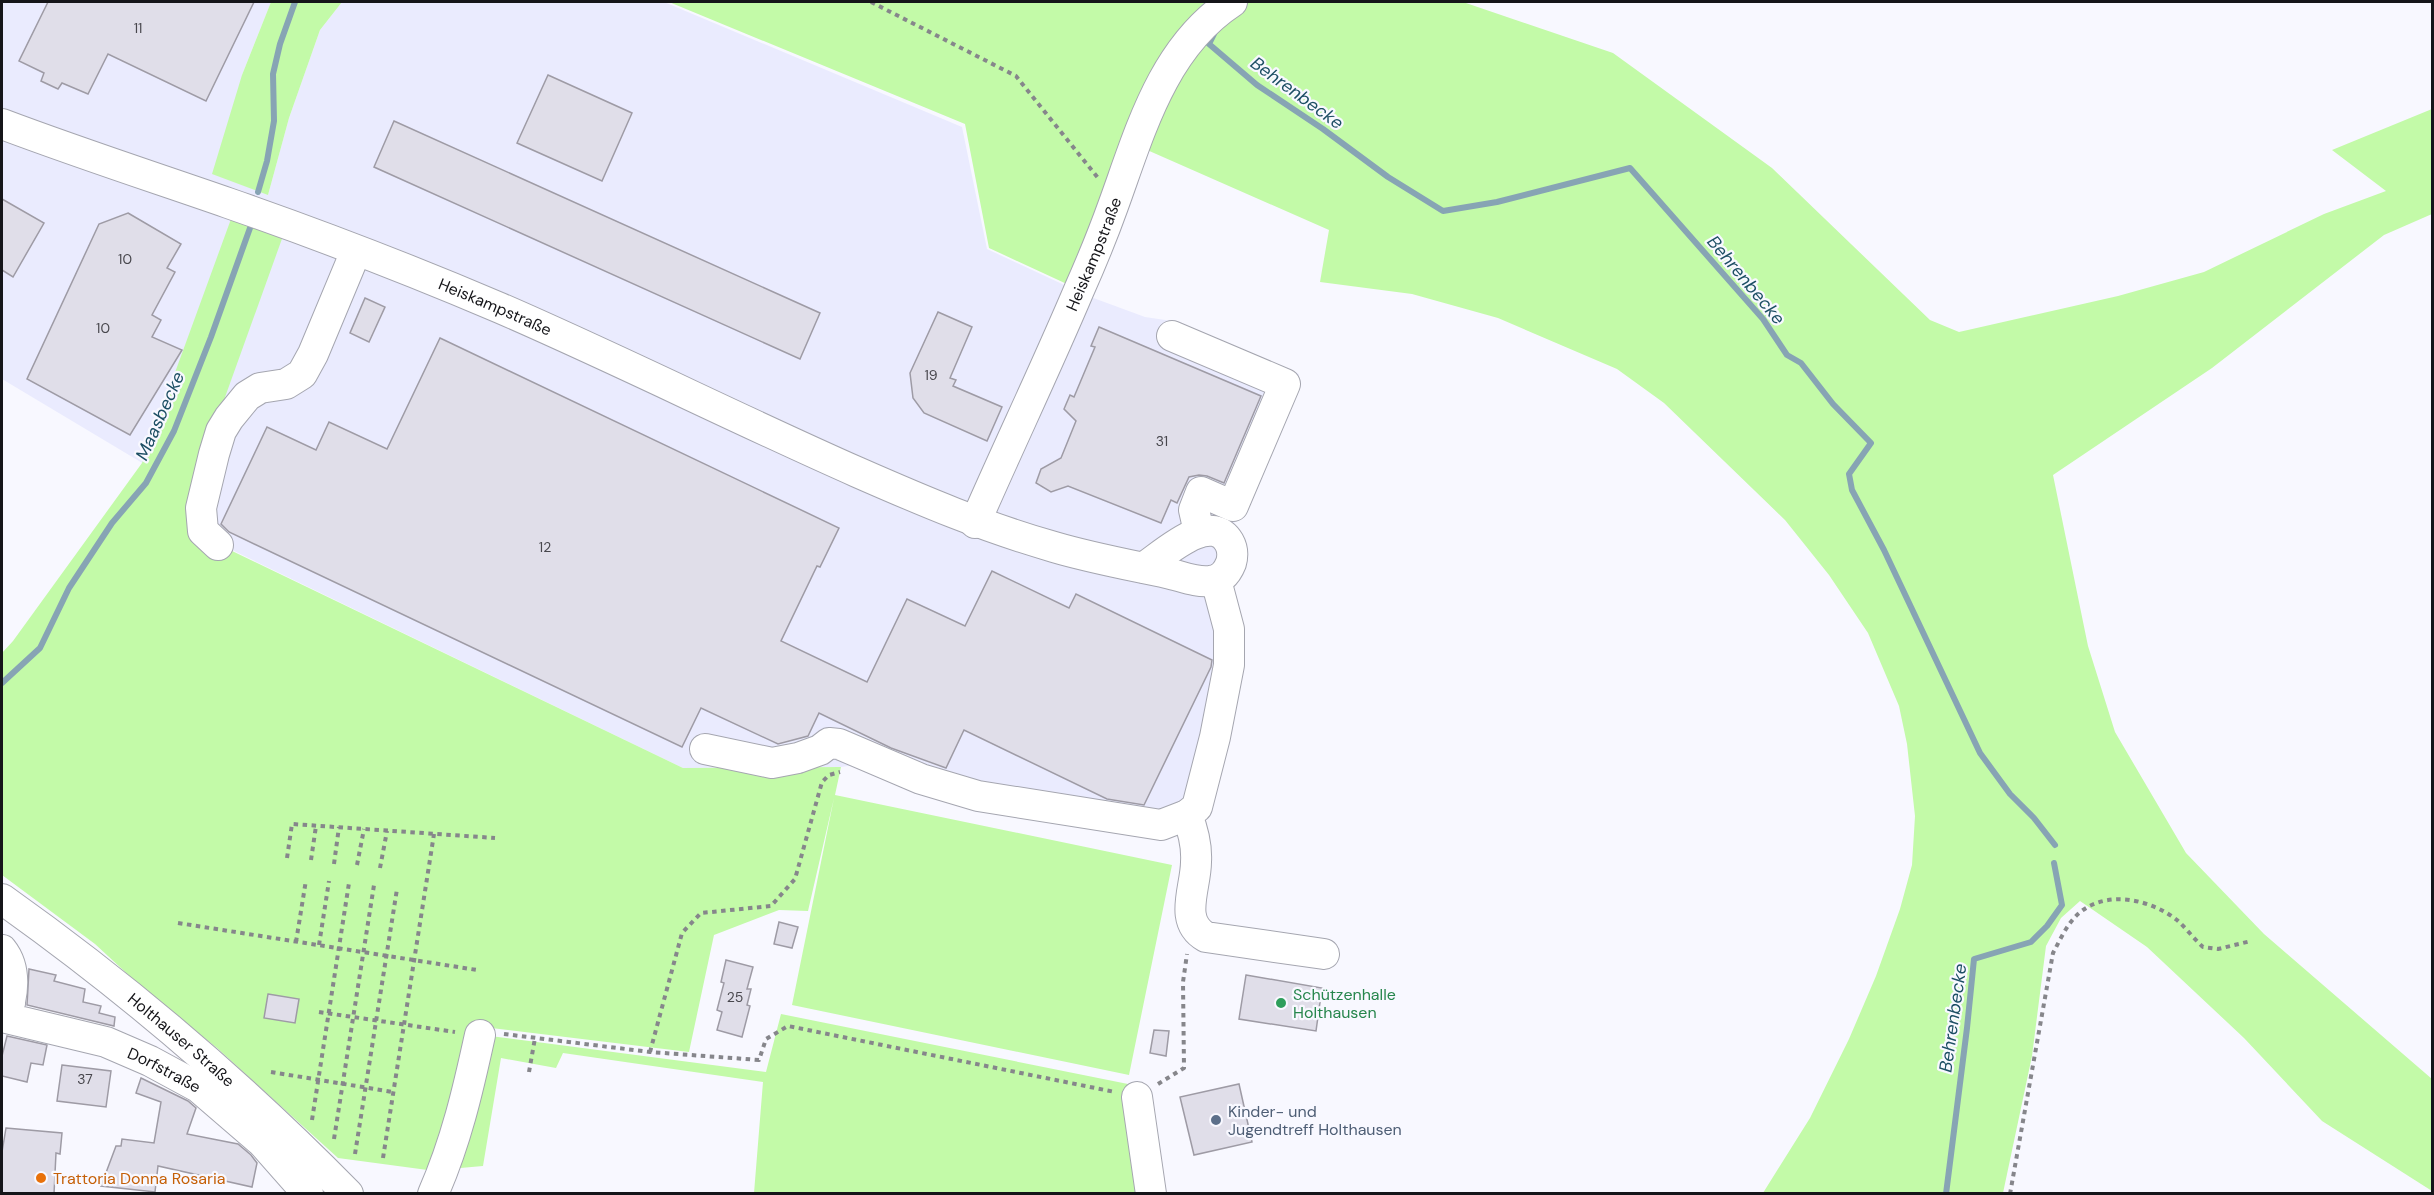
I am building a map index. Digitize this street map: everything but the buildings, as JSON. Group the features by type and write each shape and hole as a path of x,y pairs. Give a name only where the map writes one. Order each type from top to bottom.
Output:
{"street":[{"name":"Heiskampstraße","path":"975,523 1080,290 1146,112 1171,66 1198,30 1217,11 1232,2"},
{"name":"Heiskampstraße","path":"2,124 356,251 503,310 820,456 975,523 1058,549 1204,581 1216,580"},
{"path":"218,545 203,531 201,508 221,431 247,396 260,388 286,384 302,374 313,354 356,251"},
{"path":"1172,336 1286,384 1233,506 1201,492 1194,510 1199,532"},
{"path":"705,749 772,763 798,758 820,750 829,743 839,744 921,779 978,796 1161,825 1187,815 1197,807 1215,737 1229,666 1229,629 1216,580 1228,569 1232,560 1232,549 1228,540 1220,533 1211,530 1199,532 1143,568"},
{"path":"1187,815 1194,833 1196,863 1191,895 1191,923 1197,932 1206,937 1324,954"},
{"name":"Holthauser Straße","path":"2,899 129,994 206,1059 292,1137 348,1194"},
{"path":"2,950 9,959 14,985 6,1001"},
{"name":"Dorfstraße","path":"6,1001 6,1018 106,1042 150,1061 198,1087 263,1143 308,1194"},
{"path":"433,1194 448,1161 464,1110 480,1035"},
{"path":"1137,1097 1151,1194"}],"path":[{"path":"871,2 1016,76 1115,200"},
{"path":"650,1052 682,933 701,913 771,906 795,879 822,782 829,775 839,772 851,773"},
{"path":"287,858 292,824 495,838"},
{"path":"311,860 316,826"},
{"path":"334,864 339,827"},
{"path":"357,866 364,829"},
{"path":"380,868 387,831"},
{"path":"382,1158 434,834"},
{"path":"296,942 306,880"},
{"path":"319,945 329,881"},
{"path":"312,1120 349,883"},
{"path":"334,1139 374,885"},
{"path":"355,1154 397,889"},
{"path":"2010,1194 2053,953 2066,929 2078,914 2091,905 2132,899 2156,907 2178,921 2203,947 2218,949 2251,941"},
{"path":"178,923 477,970"},
{"path":"319,1012 404,1026 480,1035 486,1032 650,1052 759,1060 766,1039 788,1026 1137,1097 1184,1068 1183,982 1191,923"},
{"path":"529,1072 535,1038"},
{"path":"271,1072 393,1092"}],"shaded area":[{"path":"2,2 271,2 242,75 268,195 289,118 320,30 342,2 664,2 962,127 987,249 1088,296 1145,317 1172,321 1299,374 1233,526 1244,560 1234,587 1235,668 1203,817 856,765 683,768 203,536 144,464 2,379"}],"green space":[{"path":"271,2 342,2 320,30 289,118 268,195 212,174 242,75"},
{"path":"669,2 1463,2 1613,53 1772,168 1930,320 1959,332 2118,296 2204,272 2324,214 2386,191 2332,150 2432,109 2432,214 2384,235 2212,368 2053,475 2088,646 2115,732 2186,853 2264,934 2432,1079 2432,1191 2322,1121 2244,1038 2147,947 2080,901 2061,918 2046,946 2032,1056 2003,1193 1763,1193 1810,1118 1849,1039 1876,976 1900,909 1912,865 1915,816 1907,744 1899,706 1868,633 1829,575 1785,520 1664,403 1617,369 1498,318 1412,294 1320,282 1329,230 1138,146 1069,285 989,248 965,124"},
{"path":"231,219 283,236 192,489 203,537 683,768 841,767 835,795 1172,865 1129,1075 792,1005 834,798 808,911 779,910 714,935 689,1052 475,1026 435,1171 338,1158 217,1048 149,994 95,944 2,875 2,653 142,463"},
{"path":"781,1014 1128,1084 1147,1193 754,1193 763,1082 563,1053 556,1068 501,1058 483,1166 449,1169 490,1036 766,1072"}],"waterway":[{"name":"Maasbecke","path":"258,192 267,161 274,121 273,74 280,44 295,2"},
{"name":"Behrenbecke","path":"1216,30 1209,44 1257,85 1323,129 1388,177 1443,211 1497,202 1630,168 1763,319 1787,355 1801,363 1833,404 1871,443 1849,474 1852,490 1884,550 1980,753 2010,794 2034,818 2055,845"},
{"name":"Maasbecke","path":"2,683 40,648 69,588 112,523 146,483 174,431 250,228"},
{"name":"Behrenbecke","path":"1946,1194 1974,959 2031,942 2047,926 2062,905 2054,863"}],"place":[{"name":"Schützenhalle Holthausen","path":"1281,1003"},
{"name":"Kinder- und Jugendtreff Holthausen","path":"1216,1120"},
{"name":"Trattoria Donna Rosaria","path":"41,1178"}]}
